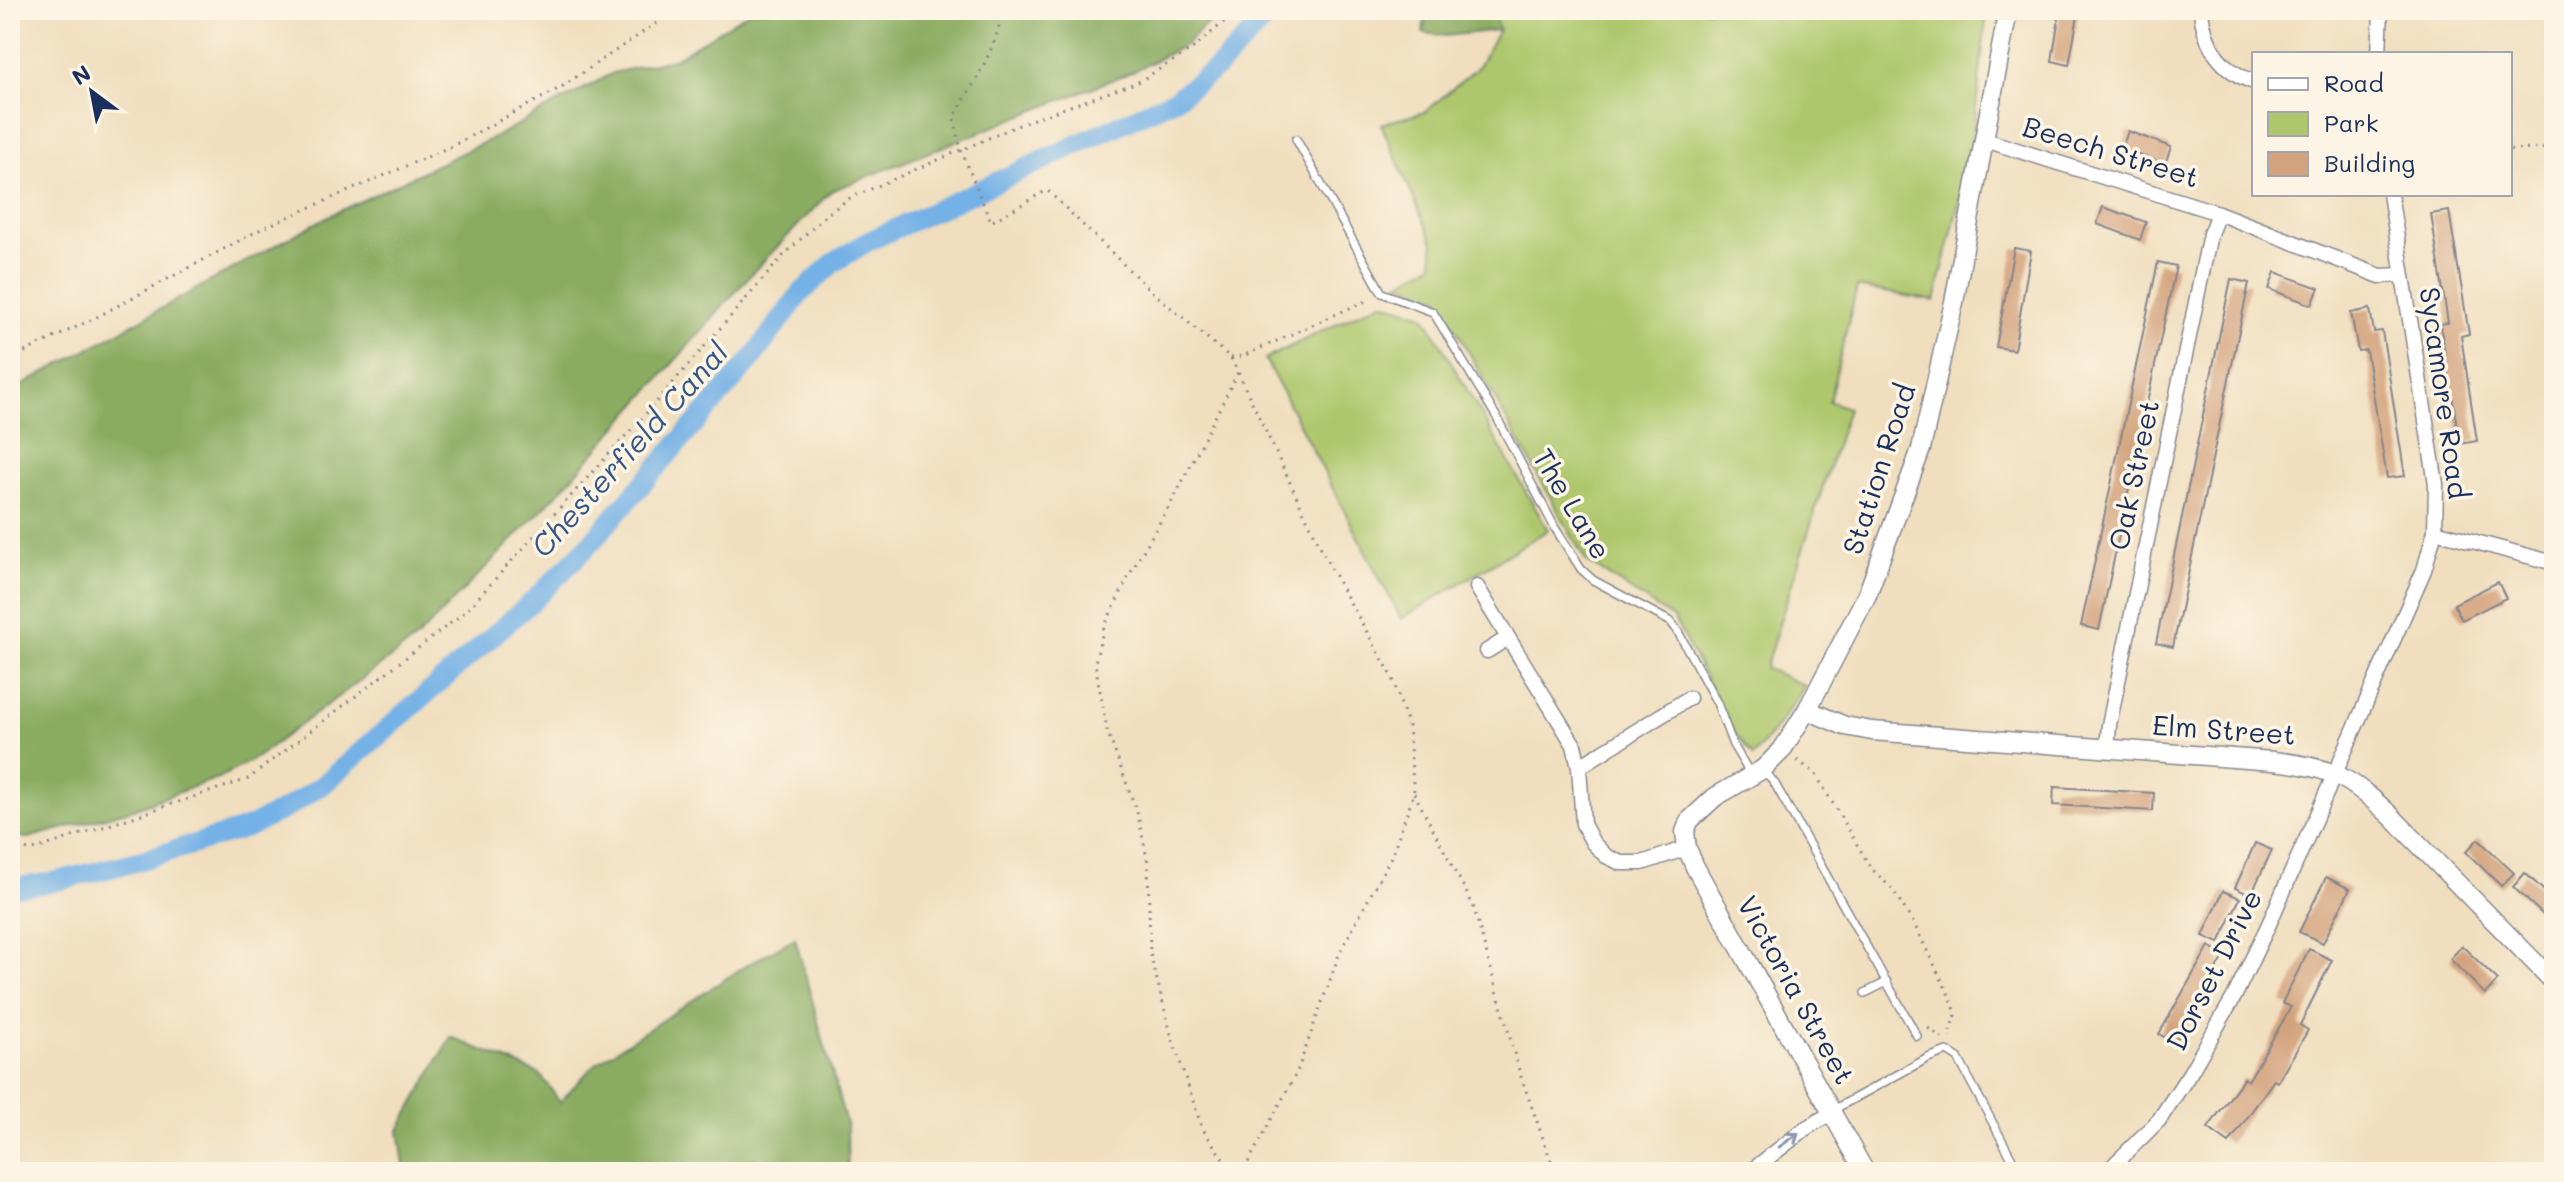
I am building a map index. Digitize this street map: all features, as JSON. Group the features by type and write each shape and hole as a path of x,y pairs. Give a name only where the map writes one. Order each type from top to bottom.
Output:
{"street":[{"name":"Station Road","path":"1686,840 1696,813 1715,797 1758,773 1782,750 1807,710 1867,595 1921,449 1954,302 2008,10"},
{"path":"2201,10 2208,41 2220,62 2236,76 2252,81"},
{"path":"2379,52 2381,10"},
{"name":"Beech Street","path":"1985,140 2218,213 2380,276 2402,275"},
{"name":"Sycamore Road","path":"2334,772 2424,570 2435,531 2436,484 2390,196"},
{"name":"Oak Street","path":"2107,749 2109,725 2204,265 2218,213"},
{"path":"2435,531 2554,563"},
{"path":"1477,587 1574,745 1579,767 1583,824 1593,843 1606,856 1621,863 1642,863 1686,840"},
{"path":"1487,651 1508,638"},
{"path":"1579,767 1689,698"},
{"name":"Elm Street","path":"1807,710 1845,726 1872,731 2284,762 2334,772 2368,794 2554,982"},
{"name":"Dorset Drive","path":"2107,1172 2159,1120 2234,997 2334,772"},
{"name":"Victoria Street","path":"1686,840 1695,867 1865,1172"},
{"path":"1750,1172 1806,1128 1832,1112"}],"lane":[{"path":"1296,139 1382,293"},
{"name":"The Lane","path":"1382,293 1433,312 1496,416 1555,528 1581,569 1593,580 1671,622 1717,703 1733,745 1758,773 1775,784 1917,1036"},
{"path":"1865,993 1887,982"},
{"path":"1832,1112 1928,1058 1947,1051 1958,1058 2019,1172"}],"path":[{"path":"10,359 93,319 263,228 450,147 560,88 676,10"},
{"path":"1002,10 1000,24 978,76 954,118 961,150 986,212 991,222 1047,190 1150,290 1231,358 1331,569 1392,676 1408,726 1414,793 1473,905 1520,1074 1555,1172"},
{"path":"10,848 33,850 248,779 465,612 651,408 783,256 827,214 850,198 1028,121 1138,82 1191,50 1238,10"},
{"path":"2512,150 2554,148"},
{"path":"1231,358 1243,356 1382,293"},
{"path":"1232,1172 1202,1128 1168,1021 1150,953 1148,863 1138,815 1107,730 1095,663 1104,627 1131,572 1174,498 1238,372"},
{"path":"1782,750 1815,773 1871,868 1893,890 1914,924 1953,1003 1956,1015 1950,1029 1952,1054"},
{"path":"1243,1172 1297,1072 1340,952 1391,857 1414,793"},
{"path":"1912,1027 1928,1028 1942,1038 1952,1054"},
{"path":"1529,1172 1551,1164"}],"green space":[{"path":"752,10 1221,10 1185,45 1134,71 831,191 753,272 564,487 417,638 257,757 223,776 127,811 28,838 10,836 10,392 325,218 491,139 613,73 676,58"},
{"path":"1426,10 1491,10 1499,30 1446,36 1423,33"},
{"path":"1491,10 1987,10 1971,153 1935,301 1857,287 1829,401 1848,408 1765,668 1805,686 1753,756 1734,732 1674,619 1586,561 1438,297 1399,283 1433,264 1433,242 1381,124 1425,112 1478,67 1499,30"},
{"path":"1382,302 1424,315 1548,530 1401,619 1265,359"},
{"path":"795,938 847,1127 848,1172 774,1172 753,1158 702,1172 405,1172 399,1130 451,1037 540,1074 560,1102 595,1064 745,966"}],"building":[{"path":"2060,10 2079,10 2069,65 2052,61"},
{"path":"2128,131 2171,147 2165,164 2122,149"},
{"path":"2103,207 2146,222 2140,240 2097,224"},
{"path":"2449,211 2469,334 2461,336 2477,441 2460,444 2440,324 2448,323 2431,214"},
{"path":"2014,248 2031,251 2014,350 1996,347"},
{"path":"2158,262 2176,266 2099,630 2081,626"},
{"path":"2275,272 2319,288 2312,305 2269,289"},
{"path":"2231,279 2249,283 2173,647 2156,643"},
{"path":"2370,309 2374,332 2382,331 2405,476 2387,478 2366,350 2358,351 2351,313"},
{"path":"2498,582 2506,598 2462,620 2454,604"},
{"path":"2054,787 2154,793 2153,811 2053,805"},
{"path":"2478,839 2514,873 2501,886 2466,852"},
{"path":"2255,843 2272,850 2251,895 2235,888"},
{"path":"2525,873 2554,900 2554,925 2513,887"},
{"path":"2326,877 2350,889 2323,943 2299,932"},
{"path":"2223,891 2240,898 2219,943 2203,936"},
{"path":"2209,946 2225,955 2175,1043 2159,1034"},
{"path":"2462,946 2498,980 2485,994 2450,959"},
{"path":"2309,949 2332,960 2300,1025 2308,1030 2278,1082 2274,1080 2229,1143 2208,1128 2244,1078 2248,1081 2291,1007 2282,1003"}],"waterway":[{"name":"Chesterfield Canal","path":"10,888 49,883 135,862 247,828 287,808 325,783 536,598 589,545 750,361 800,294 833,263 867,242 1175,99 1218,67 1274,10"}]}
